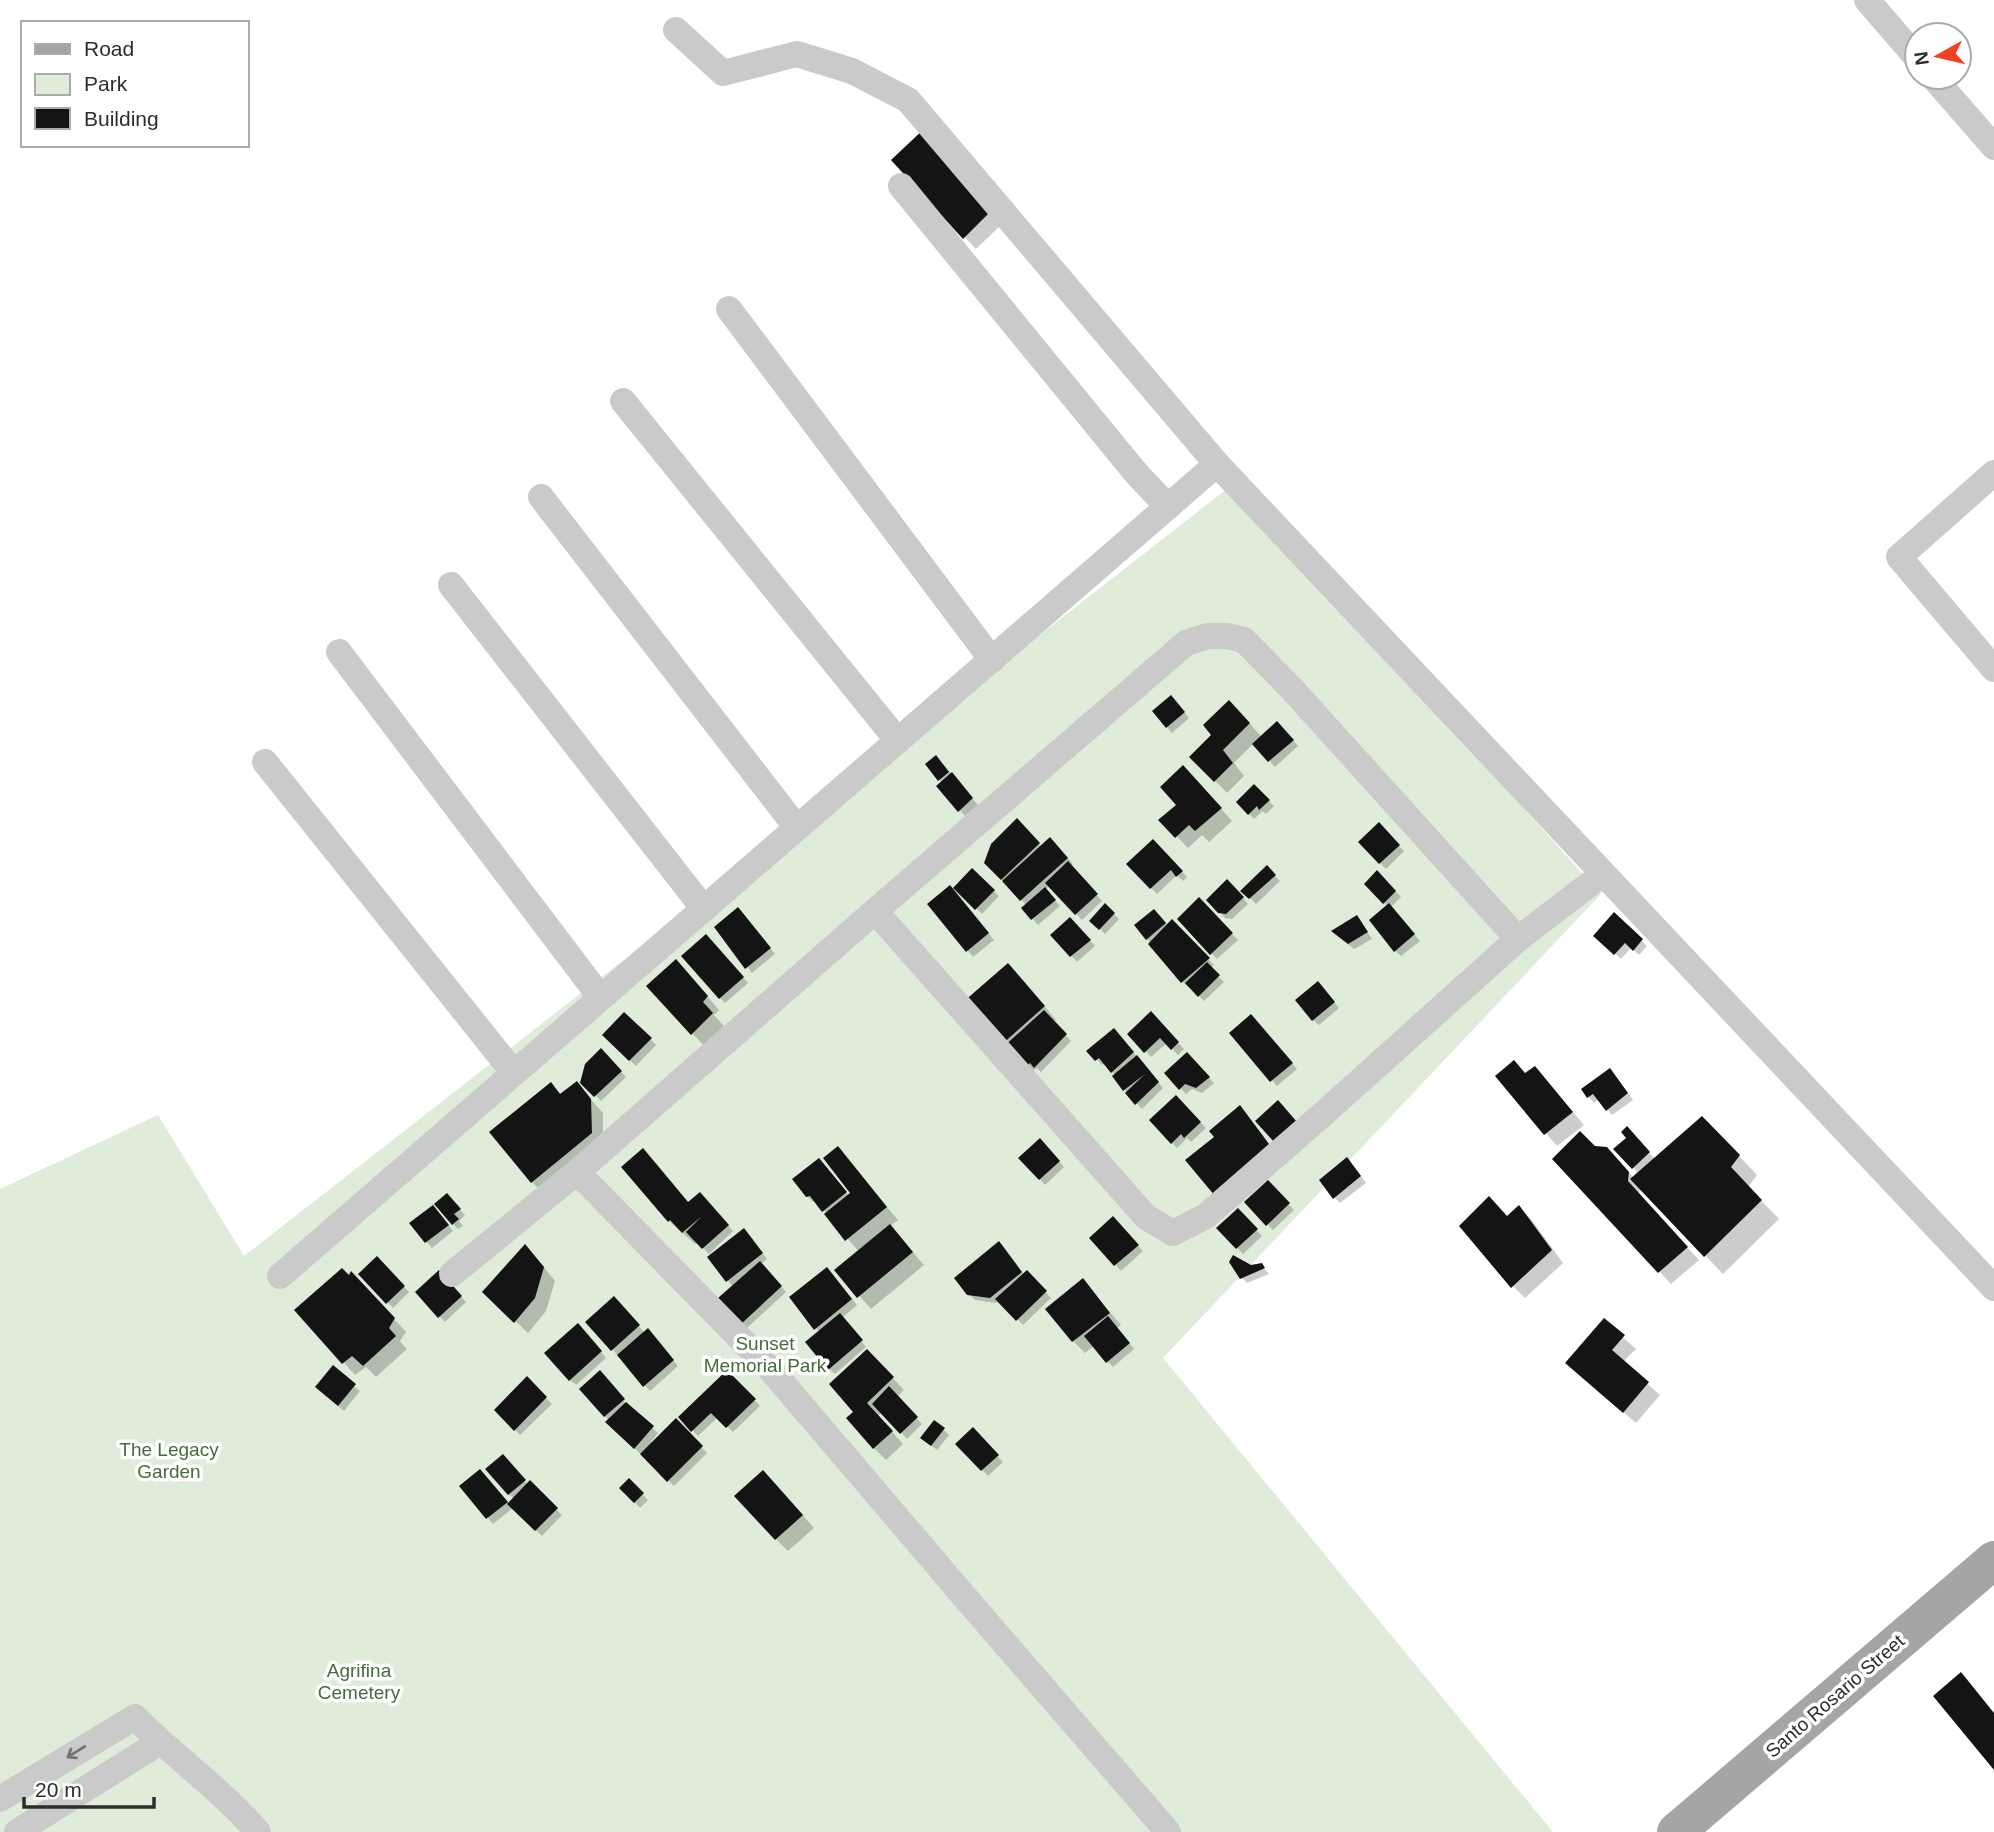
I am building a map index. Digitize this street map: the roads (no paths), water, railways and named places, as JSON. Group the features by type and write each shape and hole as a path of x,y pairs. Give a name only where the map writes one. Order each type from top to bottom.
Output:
{"main road":[{"name":"Santo Rosario Street","path":"1676,1832 1994,1560"}],"lane":[{"path":"1867,0 1903,42"},
{"path":"676,30 723,73 797,54 852,71 908,100 1217,464 1994,1288"},
{"path":"1945,91 1994,148"},
{"path":"901,186 1136,473 1168,507"},
{"path":"729,309 992,660"},
{"path":"623,401 898,741"},
{"path":"280,1276 1217,464"},
{"path":"1994,473 1899,557 1994,670"},
{"path":"541,497 797,828"},
{"path":"451,585 704,909"},
{"path":"452,1274 577,1172 1186,643 1208,636 1244,640 1291,688 1518,939"},
{"path":"339,652 601,998"},
{"path":"265,762 514,1073"},
{"path":"875,911 1146,1217 1173,1233 1206,1216 1217,1207 1518,939 1603,874"},
{"path":"577,1172 772,1371 1168,1832"},
{"path":"0,1799 135,1717 160,1742 239,1809 258,1832"},
{"path":"17,1832 160,1742"}],"park label":[{"name":"Sunset Memorial Park","path":"765,1354"},
{"name":"The Legacy Garden","path":"169,1460"},
{"name":"Agrifina Cemetery","path":"359,1681"}]}
